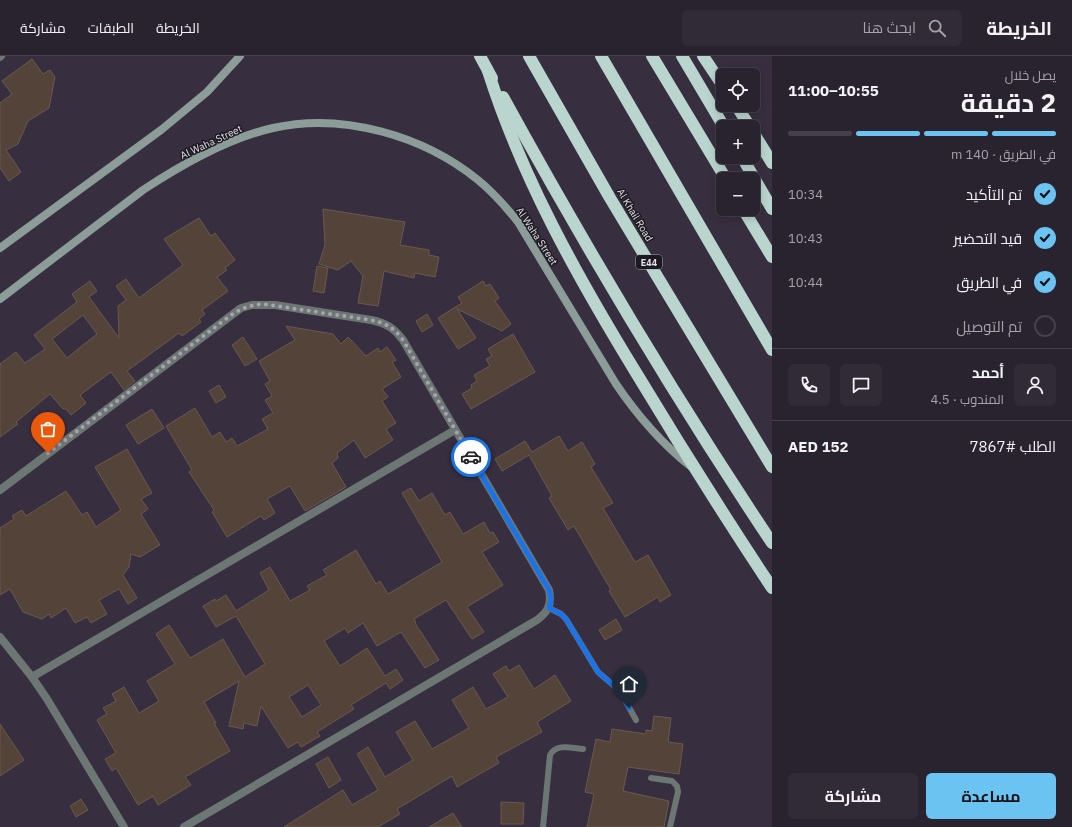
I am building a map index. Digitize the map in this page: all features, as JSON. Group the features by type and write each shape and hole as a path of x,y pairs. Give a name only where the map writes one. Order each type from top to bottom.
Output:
{"highway":[{"path":"480,56 614,292 698,430 772,544"},
{"name":"Al Khail Road","path":"529,56 610,198 772,467"},
{"path":"601,56 772,350"},
{"path":"652,56 722,172"},
{"path":"682,56 720,120"},
{"path":"703,56 716,76"},
{"path":"488,71 504,119 514,143 563,247 617,341 696,470 772,588"},
{"path":"760,143 772,163"},
{"path":"746,164 772,208"},
{"path":"747,216 772,257"}],"street":[{"path":"0,248 161,130 208,92 240,56"},
{"name":"Al Waha Street","path":"0,299 143,190 219,147 273,128 294,125 337,124 378,131 417,143 450,160 479,181 506,206 518,222 632,408 651,431 667,447 696,470"},
{"path":"0,490 241,308 263,304 371,320 381,322 398,332 549,590 551,599 549,608 544,615 537,620 184,827"},
{"path":"32,677 455,430"},
{"path":"0,637 32,677 61,720 124,827"}],"lane":[{"path":"549,608 561,614 566,619 598,672 620,691 636,720"},
{"path":"543,827 550,755 552,751 559,747 582,749"},
{"path":"651,778 672,782 677,786 678,792 670,827"}],"building":[{"path":"32,59 43,74 50,70 55,77 49,108 28,121 18,144 6,150 21,172 9,181 0,168 0,103 12,94 2,81"},
{"path":"323,209 405,222 400,245 429,250 429,255 439,257 435,277 415,273 414,278 384,271 378,306 358,303 363,276 351,261 338,270 319,264 325,245"},
{"path":"199,218 211,236 215,233 235,260 225,268 227,270 217,277 228,291 202,310 205,314 199,319 201,322 182,336 179,333 127,371 135,381 124,390 111,372 80,395 86,403 71,415 66,409 63,409 50,394 16,422 18,424 0,437 0,364 16,352 25,363 45,349 34,335 77,302 72,294 90,281 97,291 89,297 119,338 118,306 126,300 116,286 126,279 139,298 183,265 164,239","holes":["83,315 97,334 67,358 52,339"]},
{"path":"317,266 328,268 324,293 313,291"},
{"path":"483,281 486,286 490,284 499,298 495,301 511,324 502,331 457,309 476,338 458,349 438,318 462,303 458,297"},
{"path":"427,314 433,325 422,332 416,321"},
{"path":"286,326 333,334 341,344 348,337 366,356 378,348 380,352 387,347 396,360 392,362 401,377 382,389 388,397 382,401 396,423 386,429 393,440 365,458 354,440 337,453 338,458 332,463 346,487 305,511 290,486 267,499 275,513 264,520 261,516 227,537 212,512 214,510 189,472 192,470 166,426 195,408 212,437 220,432 226,442 232,438 237,446 268,429 262,419 273,413 265,400 272,396 265,384 270,381 259,361 295,340"},
{"path":"513,334 535,372 471,409 462,394 472,388 471,385 477,381 474,375 490,366 486,359 492,356 488,349"},
{"path":"243,337 257,359 245,366 232,345"},
{"path":"219,385 226,397 216,403 209,391"},
{"path":"152,409 164,428 138,444 126,425"},
{"path":"559,436 568,451 582,442 595,464 591,467 613,503 603,508 635,562 648,555 671,595 660,602 658,597 625,617 609,591 611,590 574,526 568,530 549,498 552,496 529,455 502,471 495,459 525,441 532,452"},
{"path":"127,449 152,493 141,499 148,509 141,514 160,545 140,557 131,554 129,567 123,575 137,598 128,604 119,589 99,600 107,614 91,623 87,617 75,623 66,608 51,618 49,614 42,619 23,612 10,589 0,595 0,528 14,519 12,516 22,510 26,516 66,491 82,515 87,512 96,527 121,510 95,467"},
{"path":"411,488 419,501 432,493 445,515 450,512 463,534 484,522 490,533 493,532 499,542 482,552 503,585 467,607 484,632 472,639 446,600 414,619 416,622 415,623 439,660 425,668 401,632 377,646 363,623 348,633 345,628 324,641 340,666 367,648 385,676 396,669 403,680 390,689 386,683 351,705 354,709 317,732 320,736 301,747 298,742 288,748 261,706 257,726 244,723 243,729 229,726 239,681 204,702 230,751 185,777 191,785 158,805 153,796 138,805 116,768 112,771 105,759 116,753 97,720 107,714 103,708 116,701 112,694 124,687 139,713 159,701 147,681 175,664 156,634 169,625 190,658 223,639 245,677 265,664 236,616 216,627 203,606 226,595 236,611 269,590 260,573 270,567 290,601 310,590 307,586 327,575 323,570 356,550 376,584 380,581 388,594 442,562 402,493","holes":["308,685 321,705 302,717 289,697"]},
{"path":"616,619 622,630 605,640 599,630"},
{"path":"519,665 534,689 555,675 571,701 537,722 542,732 496,757 499,763 457,787 452,776 397,809 400,814 378,827 284,827 343,790 352,805 378,790 357,754 368,747 385,777 413,760 396,732 415,721 432,749 469,728 452,700 473,687 486,709 508,697 493,674 506,666 509,671"},
{"path":"654,716 671,718 668,742 683,744 679,774 628,767 623,791 669,801 664,827 587,827 594,794 585,792 596,739 610,742 612,729 646,734 646,730 652,731"},
{"path":"0,724 24,760 0,776"},
{"path":"328,757 341,780 329,788 316,764"},
{"path":"81,799 88,810 76,817 70,806"},
{"path":"501,802 524,803 523,824 501,824"},
{"path":"453,813 462,827 429,827"}],"way so far":[{"path":"48,453 241,308 263,304 371,320 390,326 398,332 403,340 471,457"}],"route":[{"path":"471,457 549,590 551,599 549,608 555,610 566,619 598,672 620,691 629,708"}]}
